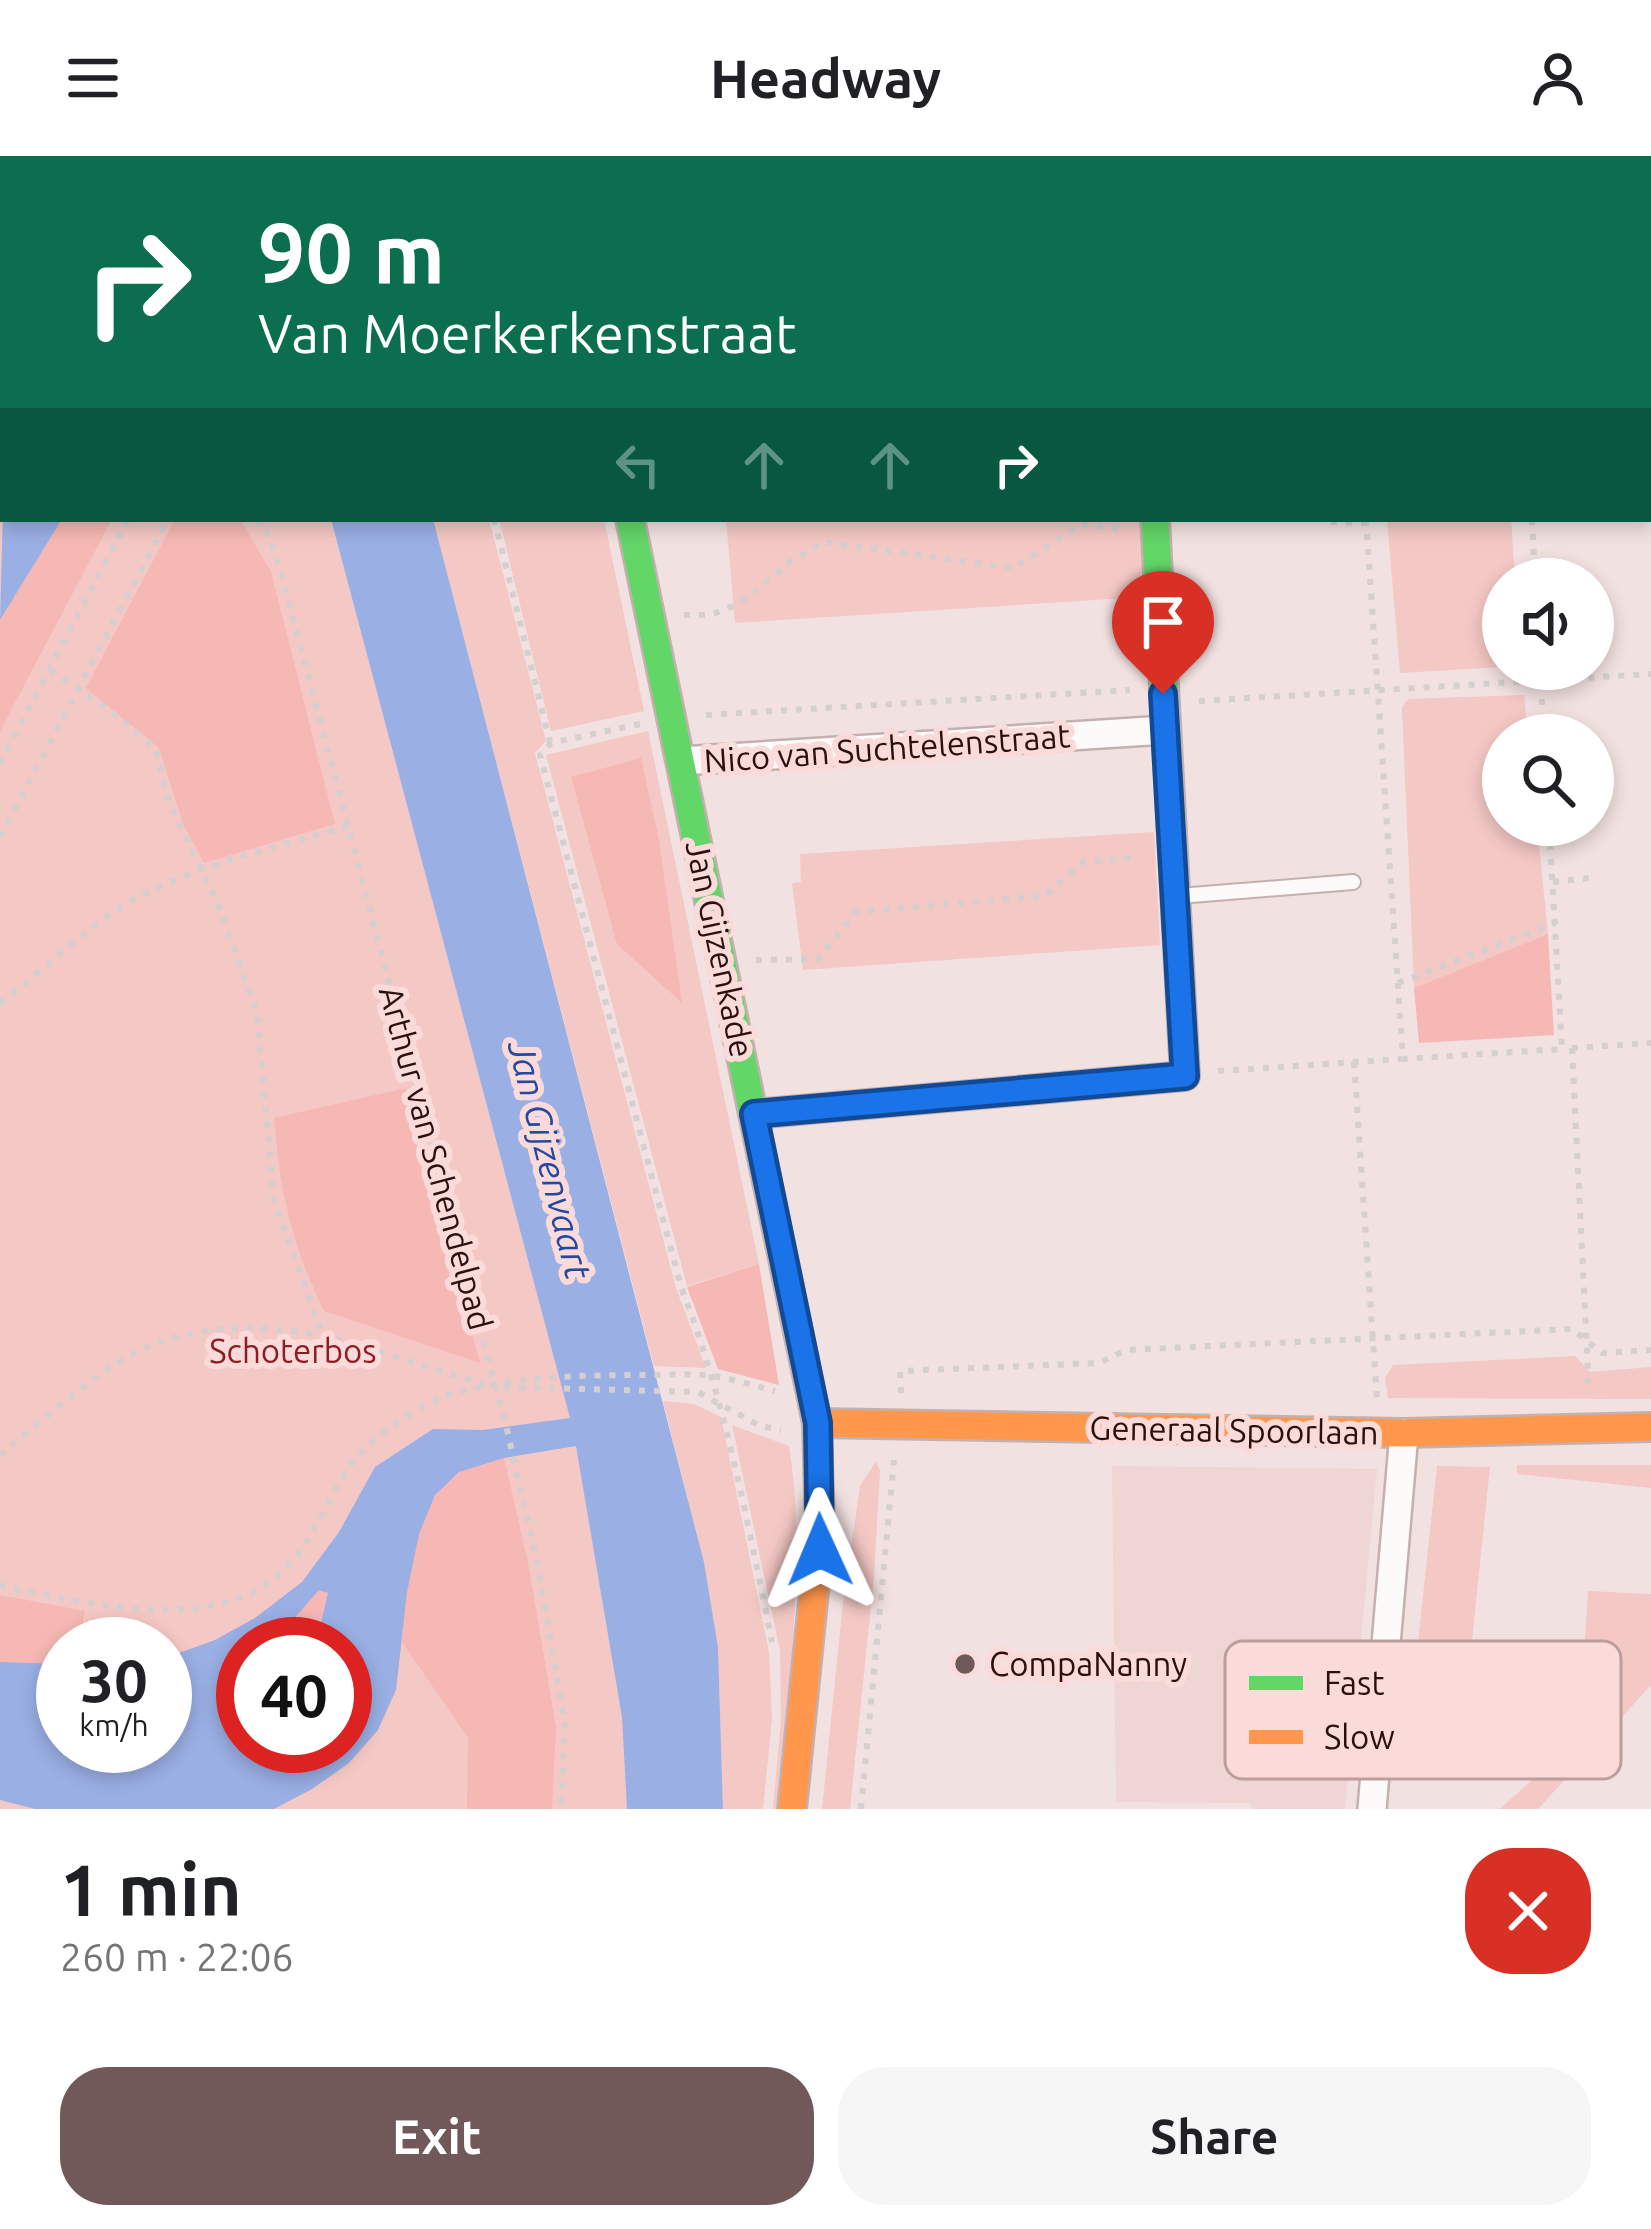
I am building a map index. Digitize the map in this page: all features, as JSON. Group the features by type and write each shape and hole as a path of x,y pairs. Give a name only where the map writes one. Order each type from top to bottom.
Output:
{"street":[{"name":"Jan Gijzenkade","path":"631,522 818,1423 820,1550 792,1809"},
{"path":"754,1114 1185,1076 1155,526"},
{"name":"Nico van Suchtelenstraat","path":"681,761 1164,717"},
{"name":"Generaal Spoorlaan","path":"818,1423 1391,1432 1651,1427"},
{"path":"1380,1641 1391,1432"},
{"path":"1372,1809 1374,1779"}],"lane":[{"path":"1174,896 1353,882"}],"path":[{"path":"0,764 126,522"},
{"path":"0,837 166,522"},
{"name":"Arthur van Schendelpad","path":"259,522 280,568 505,1421 537,1561 565,1723 561,1809"},
{"path":"495,522 551,743"},
{"path":"1366,522 1402,1059"},
{"path":"1532,522 1534,558"},
{"path":"651,616 710,615 739,604 791,561 824,542 1013,568 1081,525 1155,526"},
{"path":"50,670 156,749 166,794 202,869 256,1012 274,1201 323,1336"},
{"path":"1614,676 1651,674"},
{"path":"774,1652 721,1403 681,1287 540,754 551,743 672,717 1140,689 1164,717 1378,691 1482,685"},
{"path":"0,1003 109,915 202,869 349,826"},
{"path":"1551,846 1591,1429"},
{"path":"722,961 818,959 856,912 1045,896 1084,862 1172,854"},
{"path":"1553,882 1589,878"},
{"path":"1398,983 1555,923"},
{"path":"1185,1076 1651,1043"},
{"path":"1354,1062 1372,1340 1391,1432"},
{"path":"0,1455 141,1350 208,1330 269,1329 323,1336 496,1386 710,1395 748,1421 771,1429 818,1423"},
{"path":"861,1809 900,1371 1099,1363 1126,1350 1572,1329 1602,1353 1651,1350"},
{"path":"0,1585 88,1605 164,1608 208,1604 252,1592 285,1569 316,1531 353,1461 374,1440 444,1396 554,1375 713,1376 780,1393 811,1391"}],"shaded area":[{"path":"60,522 110,522 0,731 0,620"},
{"path":"173,522 242,522 271,572 335,824 204,863 183,824 159,748 86,688"},
{"path":"641,758 659,840 682,1003 617,944 571,777"},
{"path":"1548,934 1554,1035 1419,1043 1414,988"},
{"path":"406,1088 480,1363 324,1311 289,1217 274,1118"},
{"path":"759,1264 779,1385 718,1369 687,1287"},
{"path":"504,1458 528,1562 556,1727 552,1809 467,1809 468,1738 402,1642 414,1550 429,1506 458,1473"},
{"path":"1112,1466 1377,1469 1361,1641 1225,1641 1225,1779 1348,1779 1345,1809 1116,1802"},
{"path":"319,1589 328,1592 322,1617 295,1617"},
{"path":"0,1595 85,1611 84,1617 36,1617 36,1663 0,1662"}],"green space":[{"name":"Schoterbos","path":"0,522 383,522 677,1809 0,1809"},
{"path":"434,522 490,522 546,741 535,753 676,1288 706,1368 654,1366"},
{"path":"500,522 605,522 644,711 551,731"},
{"path":"726,522 1139,522 1143,597 735,623"},
{"path":"1387,522 1511,522 1514,558 1482,558 1482,668 1400,673"},
{"path":"1524,695 1526,714 1482,714 1482,846 1539,846 1548,934 1414,988 1402,707 1408,699"},
{"path":"648,731 759,1264 687,1286 546,755"},
{"path":"1154,832 1160,945 803,970 792,883 801,882 800,854"},
{"path":"1575,1356 1590,1372 1651,1367 1651,1399 1388,1398 1385,1378 1393,1365"},
{"path":"663,1401 694,1404 721,1417 769,1652 772,1719 763,1809 723,1809 718,1647 704,1562"},
{"path":"732,1425 789,1446 796,1581 776,1809 780,1651"},
{"path":"876,1461 880,1471 874,1577 850,1809 822,1809 860,1486"},
{"path":"1517,1465 1651,1465 1651,1488 1517,1474"},
{"path":"1437,1466 1490,1467 1472,1641 1418,1641"},
{"path":"1588,1591 1651,1594 1651,1685 1621,1718 1621,1641 1585,1641"},
{"path":"1533,1779 1565,1779 1538,1809 1500,1809"}],"water":[{"path":"3,522 60,522 0,620"},
{"name":"Jan Gijzenvaart","path":"332,522 434,522 704,1562 718,1647 723,1809 627,1809 622,1717 576,1446 504,1458 459,1472 435,1495 419,1534 407,1592 396,1690 372,1737 372,1617 322,1617 328,1593 319,1590 296,1617 256,1617 302,1582 339,1532 375,1467 433,1429 483,1430 570,1418"},
{"path":"215,1640 216,1773 335,1773 274,1809 35,1809 0,1800 0,1662 36,1663 36,1773 192,1773 192,1648"}],"traffic: fast":[{"path":"631,522 817,1423 820,1532"},
{"path":"754,1114 1185,1076 1155,522"}],"traffic: slow":[{"path":"817,1423 1404,1433 1651,1427"},
{"path":"792,1809 820,1532"}],"place":[{"name":"CompaNanny","path":"965,1664"}],"route":[{"path":"820,1550 818,1423 754,1114 1185,1076 1163,694"}]}
